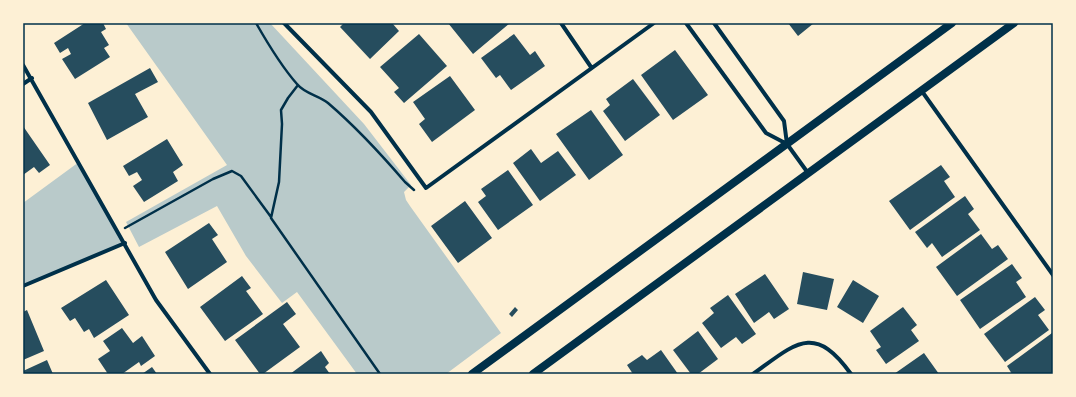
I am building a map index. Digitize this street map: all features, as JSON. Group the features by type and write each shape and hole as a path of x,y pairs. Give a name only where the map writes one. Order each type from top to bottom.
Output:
{"main road":[{"path":"475,373 952,23"},
{"path":"533,374 1014,23"}],"street":[{"path":"284,23 371,112 426,188 591,67 654,23"},
{"path":"561,23 591,67"},
{"path":"686,23 766,133 787,144 808,174"},
{"path":"714,23 784,121 787,144"},
{"path":"23,64 147,284 163,310 210,374"},
{"path":"23,84 32,78"},
{"path":"921,90 1053,275"},
{"path":"23,286 125,244"},
{"path":"754,374 787,349 806,342 817,343 826,347 835,354 851,374"}],"path":[{"path":"256,23 268,44 298,85 307,92 318,96 353,124 410,188 416,191 426,188"},
{"path":"271,218 279,182 282,110 288,98 298,85"},
{"path":"118,232 213,179 232,171 241,176 380,374"}],"shaded area":[{"path":"126,23 270,23 364,124 411,185 404,192 406,200 501,333 446,374 357,374 297,292 282,303 246,256 217,206 139,247 126,222 227,165"},
{"path":"79,162 125,243 23,286 23,203"}],"building":[{"path":"85,23 103,23 106,29 101,32 109,45 104,48 110,57 75,79 62,59 71,54 68,48 60,53 54,43"},
{"path":"344,23 392,23 399,31 370,59 340,27"},
{"path":"448,23 510,23 473,54"},
{"path":"788,23 814,23 798,36"},
{"path":"419,34 447,66 404,103 394,92 399,88 380,67"},
{"path":"514,34 530,55 535,51 545,66 511,90 500,75 496,78 481,58"},
{"path":"675,50 708,95 673,120 641,75"},
{"path":"150,68 158,82 135,94 148,117 107,140 88,103"},
{"path":"450,76 475,110 432,142 419,124 425,119 413,102"},
{"path":"633,79 660,115 625,141 603,111 610,105 606,99"},
{"path":"591,110 623,155 589,180 556,134"},
{"path":"23,126 50,165 39,173 34,167 23,175"},
{"path":"167,139 183,165 173,172 178,181 144,202 133,186 142,180 137,172 129,176 123,166"},
{"path":"531,149 541,163 558,151 576,175 540,201 513,163"},
{"path":"941,165 950,177 944,181 955,197 910,230 889,201"},
{"path":"508,170 533,205 498,230 478,202 486,196 481,189"},
{"path":"965,196 974,209 968,214 980,230 942,257 932,243 927,248 915,232"},
{"path":"465,201 492,238 458,263 431,226"},
{"path":"209,223 218,235 212,239 227,262 188,289 165,252"},
{"path":"981,234 992,249 998,245 1008,259 957,296 936,267"},
{"path":"1012,264 1022,278 1016,282 1026,297 980,329 960,300"},
{"path":"803,272 834,279 827,310 797,304"},
{"path":"765,274 789,309 774,319 769,312 754,323 735,294"},
{"path":"242,276 251,288 246,291 263,314 225,341 200,307"},
{"path":"106,280 129,315 94,338 89,329 84,332 75,318 70,321 61,308"},
{"path":"853,280 879,296 863,323 837,307"},
{"path":"728,295 756,334 742,344 736,337 721,348 702,323 714,313 710,308"},
{"path":"1035,297 1045,310 1038,315 1049,330 1005,362 984,334"},
{"path":"287,302 296,314 283,324 300,347 263,374 260,374 235,340"},
{"path":"515,307 518,310 512,317 509,314"},
{"path":"903,307 917,325 911,330 919,341 886,364 876,350 881,347 870,331"},
{"path":"27,310 44,351 23,360 23,312"},
{"path":"122,328 133,343 142,336 155,356 141,366 139,362 122,374 108,374 98,359 110,351 103,341"},
{"path":"698,331 718,359 698,374 691,374 673,350"},
{"path":"1052,333 1053,374 1012,374 1007,366"},
{"path":"661,350 678,374 633,374 627,365 642,355 647,360"},
{"path":"321,351 329,363 325,367 330,374 290,374"},
{"path":"924,353 939,374 894,374"},
{"path":"47,360 53,374 23,374 23,371"},
{"path":"152,367 157,374 142,374"}]}
